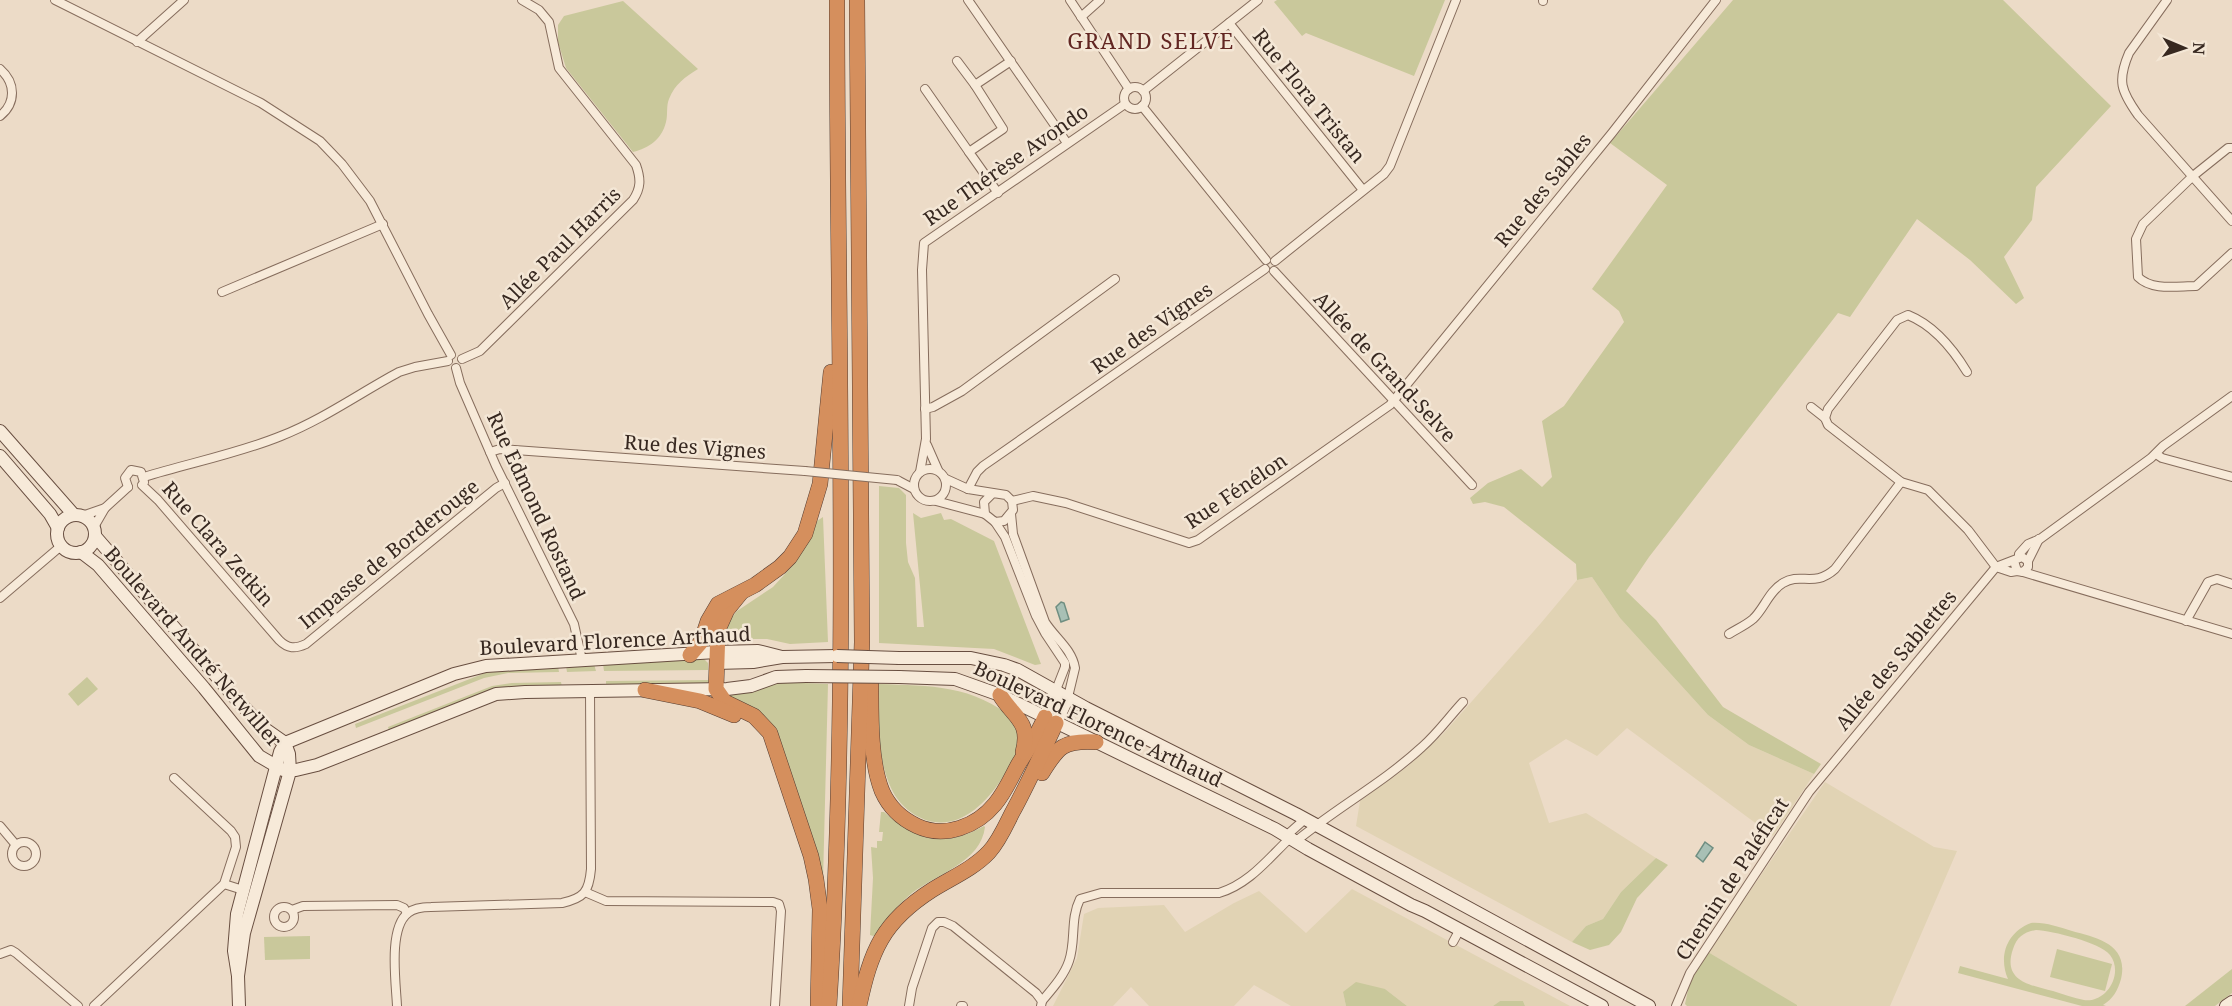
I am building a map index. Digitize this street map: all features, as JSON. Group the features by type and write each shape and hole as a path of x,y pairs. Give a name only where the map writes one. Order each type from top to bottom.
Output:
{"highway":[{"path":"829,1006 840,691 841,498 837,0"},
{"path":"850,1006 859,752 862,454 858,0"},
{"path":"690,655 701,642 708,621 718,604 740,594 769,575 790,557 805,534 820,484 838,297"},
{"path":"862,454 871,474 871,716 876,771 886,800 902,817 922,828 939,831 956,830 975,822 995,805 1021,760 1050,720"},
{"path":"740,594 721,620 717,637 716,689 725,702 754,716 770,733 811,856 820,909 818,1006"},
{"path":"645,690 700,701 738,716 758,728 773,742"},
{"path":"1000,695 1025,729 1026,741 1021,760"},
{"path":"859,1006 871,958 891,926 904,911 924,896 974,865 989,852 1000,837 1028,784 1050,720"},
{"path":"1028,784 1040,775 1061,746 1075,741 1096,742"}],"main road":[{"path":"0,431 94,531 91,545 81,552 71,552 61,546 57,537 58,528 65,518 78,515"},
{"path":"0,456 50,514 58,528"},
{"name":"Boulevard André Netwiller","path":"94,531 244,708 265,729 285,743 289,754 290,771 244,933 238,976"},
{"name":"Boulevard André Netwiller","path":"81,552 98,565 226,714 259,756 276,767 290,771"},
{"name":"Boulevard Florence Arthaud","path":"285,743 462,671 503,664 690,655 716,657 758,651 782,657 971,658 992,662 1018,670 1086,708 1311,822 1649,1006"},
{"name":"Boulevard Florence Arthaud","path":"290,771 317,765 496,694 716,689 746,687 781,676 946,678 976,685 1000,695 1096,742 1290,839 1411,906 1425,910 1602,1006"},
{"path":"1050,720 1056,690"},
{"path":"1050,720 1068,697"},
{"name":"Boulevard André Netwiller","path":"239,1006 234,951 235,928 243,890 238,871 285,743"},
{"path":"2226,1006 2232,1002"}],"street":[{"path":"55,0 261,103 320,141 360,186 383,224 449,358 450,367 456,368 461,365 462,359 458,354 449,358 399,372 305,425 256,446 143,481 136,489 128,487 125,482 128,472 138,470 143,481"},
{"path":"137,42 184,0"},
{"name":"Allée Paul Harris","path":"462,359 480,351 633,200 640,185 636,165 559,68 549,22 539,10 522,0"},
{"path":"968,0 1067,143"},
{"path":"1070,0 1129,89"},
{"path":"1081,17 1100,0"},
{"path":"1142,106 1265,265 1271,258 1275,266 1384,174 1390,166 1456,0"},
{"name":"Rue des Sables","path":"1394,400 1612,133 1716,0"},
{"path":"2168,0 2129,53 2121,81 2125,96 2138,115 2232,221"},
{"path":"1143,91 1256,1"},
{"name":"Rue Flora Tristan","path":"1229,23 1363,190"},
{"path":"957,61 1003,129 969,152"},
{"path":"975,85 1011,61"},
{"path":"0,69 10,82 12,93 9,105 0,116"},
{"path":"1137,87 1143,91 1146,99 1142,106 1134,109 1125,104 1124,96 1129,89 1137,87"},
{"path":"925,89 998,193"},
{"name":"Rue Thérèse Avondo","path":"925,409 922,270 924,243 1125,104"},
{"path":"2232,148 2228,148 2193,176 2143,224 2136,239 2136,269 2138,277 2143,282 2156,286 2196,286 2232,253"},
{"path":"222,292 383,224"},
{"name":"Rue des Vignes","path":"968,489 983,466 1265,265"},
{"name":"Allée de Grand-Selve","path":"1275,266 1472,485"},
{"path":"1068,697 1075,668 1071,653 1051,632 1046,621 1013,534 1012,501 1006,495 968,489 946,479 930,456 926,439 925,409 962,391 1115,279"},
{"path":"1825,418 1828,410 1897,320 1908,315 1922,321 1936,334 1956,354 1967,372"},
{"name":"Rue Edmond Rostand","path":"456,368 460,383 490,452 574,624 582,660"},
{"path":"2022,564 2040,539 2232,396"},
{"name":"Rue Fénélon","path":"1012,501 1033,496 1059,501 1190,543 1198,540 1394,400"},
{"path":"1811,407 1825,418 1828,425 1901,482 1928,490 1968,530 1996,567 2022,564 2041,577 2232,634"},
{"path":"926,439 914,489 923,500 936,501 985,514 995,522 1005,537 1036,616 1045,633 1064,658 1065,667 1056,690"},
{"name":"Rue des Vignes","path":"490,452 500,449 805,471 897,480 918,475"},
{"path":"2156,454 2162,458 2232,477"},
{"path":"918,475 928,469 938,470"},
{"path":"936,501 946,490 946,479"},
{"name":"Rue des Vignes","path":"897,480 914,489"},
{"name":"Rue Clara Zetkin","path":"143,481 279,640 286,647 294,648"},
{"path":"1729,634 1753,618 1783,583 1827,577 1901,482"},
{"name":"Impasse de Borderouge","path":"294,648 306,644 505,483"},
{"path":"94,531 105,508 128,487"},
{"path":"985,514 984,502 992,494"},
{"path":"78,515 105,508"},
{"path":"995,522 1004,521 1011,514"},
{"path":"0,598 61,546"},
{"name":"Allée des Sablettes","path":"1823,775 1996,567"},
{"path":"2186,621 2208,582 2217,579 2232,584"},
{"path":"397,1006 396,933 400,921 407,913 419,908 431,907 562,903 576,900 585,892 590,883 591,869 590,691"},
{"path":"909,1006 912,988 932,928 938,922 953,926 1036,993 1042,1004 1069,961 1073,921 1080,899 1101,893 1219,894 1231,890 1249,878 1311,822 1336,809 1386,776 1423,746 1463,702"},
{"name":"Chemin de Paléficat","path":"1676,1006 1690,973 1809,792 1823,775"},
{"path":"94,1006 238,871 236,847 231,831 174,777"},
{"path":"0,826 16,845"},
{"path":"224,884 243,890"},
{"path":"585,892 593,898 606,901 773,902 779,904 781,911 776,1006"},
{"path":"292,910 303,906 390,904 404,908 407,913"},
{"path":"1453,942 1460,929"},
{"path":"0,954 11,950 16,953 78,1006"}],"shaded area":[{"path":"1592,577 1620,618 1708,715 1749,745 1814,774 1773,836 1627,728 1597,756 1566,739 1529,763 1549,823 1586,813 1656,858 1621,892 1603,919 1586,926 1572,942 1356,826 1360,801 1407,767 1443,734 1577,580"},
{"path":"1061,602 1064,603 1069,619 1061,622 1056,607"},
{"path":"1825,782 1934,847 1957,851 1890,1006 1797,1006 1708,952"},
{"path":"1705,842 1713,848 1703,862 1696,856"},
{"path":"1352,889 1570,1006 1525,1006 1523,1001 1500,1001 1493,1006 1407,1006 1385,989 1343,992 1346,1006 1291,1006 1254,985 1234,1006 1149,1006 1131,987 1113,1006 1053,1006 1077,958 1084,914 1098,908 1164,905 1185,932 1259,891 1306,933"}],"green space":[{"path":"1277,0 1445,0 1414,76 1306,33 1302,36 1274,2"},
{"path":"1733,0 2003,0 2111,106 2036,187 2032,220 2004,257 2024,298 2016,304 1970,260 1917,219 1850,317 1838,313 1649,557 1626,591 1656,620 1723,707 1821,764 1814,774 1749,745 1708,715 1620,618 1592,577 1577,580 1576,564 1504,507 1485,502 1473,504 1470,498 1488,483 1521,469 1542,487 1552,477 1542,421 1564,406 1624,322 1619,311 1592,289 1667,185 1610,143"},
{"path":"623,1 698,69 681,81 671,94 666,122 658,138 644,148 633,152 566,68 558,42 558,25 564,16"},
{"path":"879,486 899,488 906,495 906,543 908,562 915,578 917,627 924,627 913,513 921,518 941,513 944,520 951,519 994,541 1041,664 1035,665 994,649 879,643"},
{"path":"823,517 828,642 790,644 767,639 723,639 729,621 737,611 773,587 794,564 812,535 817,521"},
{"path":"704,659 708,663 708,670 604,671 603,664"},
{"path":"594,664 596,671 567,672 566,666"},
{"path":"558,666 559,672 508,673 484,678 356,728 355,724 485,673"},
{"path":"87,677 98,689 78,706 68,694"},
{"path":"708,680 708,684 606,686 606,681"},
{"path":"561,682 562,687 512,688 389,731 388,727 492,686 512,683"},
{"path":"780,682 828,684 823,881 780,741 726,693"},
{"path":"879,684 950,689 984,700 1016,721 1019,748 1001,780 985,801 964,816 953,821 941,822 928,821 915,815 898,800 886,775 880,750"},
{"path":"881,812 908,830 931,838 956,837 985,827 982,839 967,858 912,893 873,936 870,935 873,878 871,847 877,848 877,841 882,841 883,832 879,832"},
{"path":"1656,858 1668,865 1637,898 1621,932 1609,945 1590,950 1572,942 1586,926 1603,919 1621,892"},
{"path":"2031,923 2052,925 2101,940 2116,950 2122,967 2121,979 2115,994 2103,1005 2106,1006 2082,1006 1958,973 1960,966 2008,979 2004,962 2007,946 2016,932","holes":["2043,931 2064,935 2105,950 2114,962 2115,970 2114,978 2106,992 2092,1000 2084,1000 2020,980 2011,968 2013,949 2017,941 2028,932"]},
{"path":"310,936 310,959 265,960 264,937"},
{"path":"2057,949 2112,964 2105,991 2050,977"},
{"path":"1708,952 1797,1006 1687,1006 1685,1004 1691,976"},
{"path":"2232,969 2232,993 2215,1006 2185,1006"},
{"path":"1356,982 1385,989 1407,1006 1346,1006 1343,992"},
{"path":"1500,1001 1523,1001 1525,1006 1493,1006"}],"district":[{"name":"GRAND SELVE","path":"1151,41"}]}
